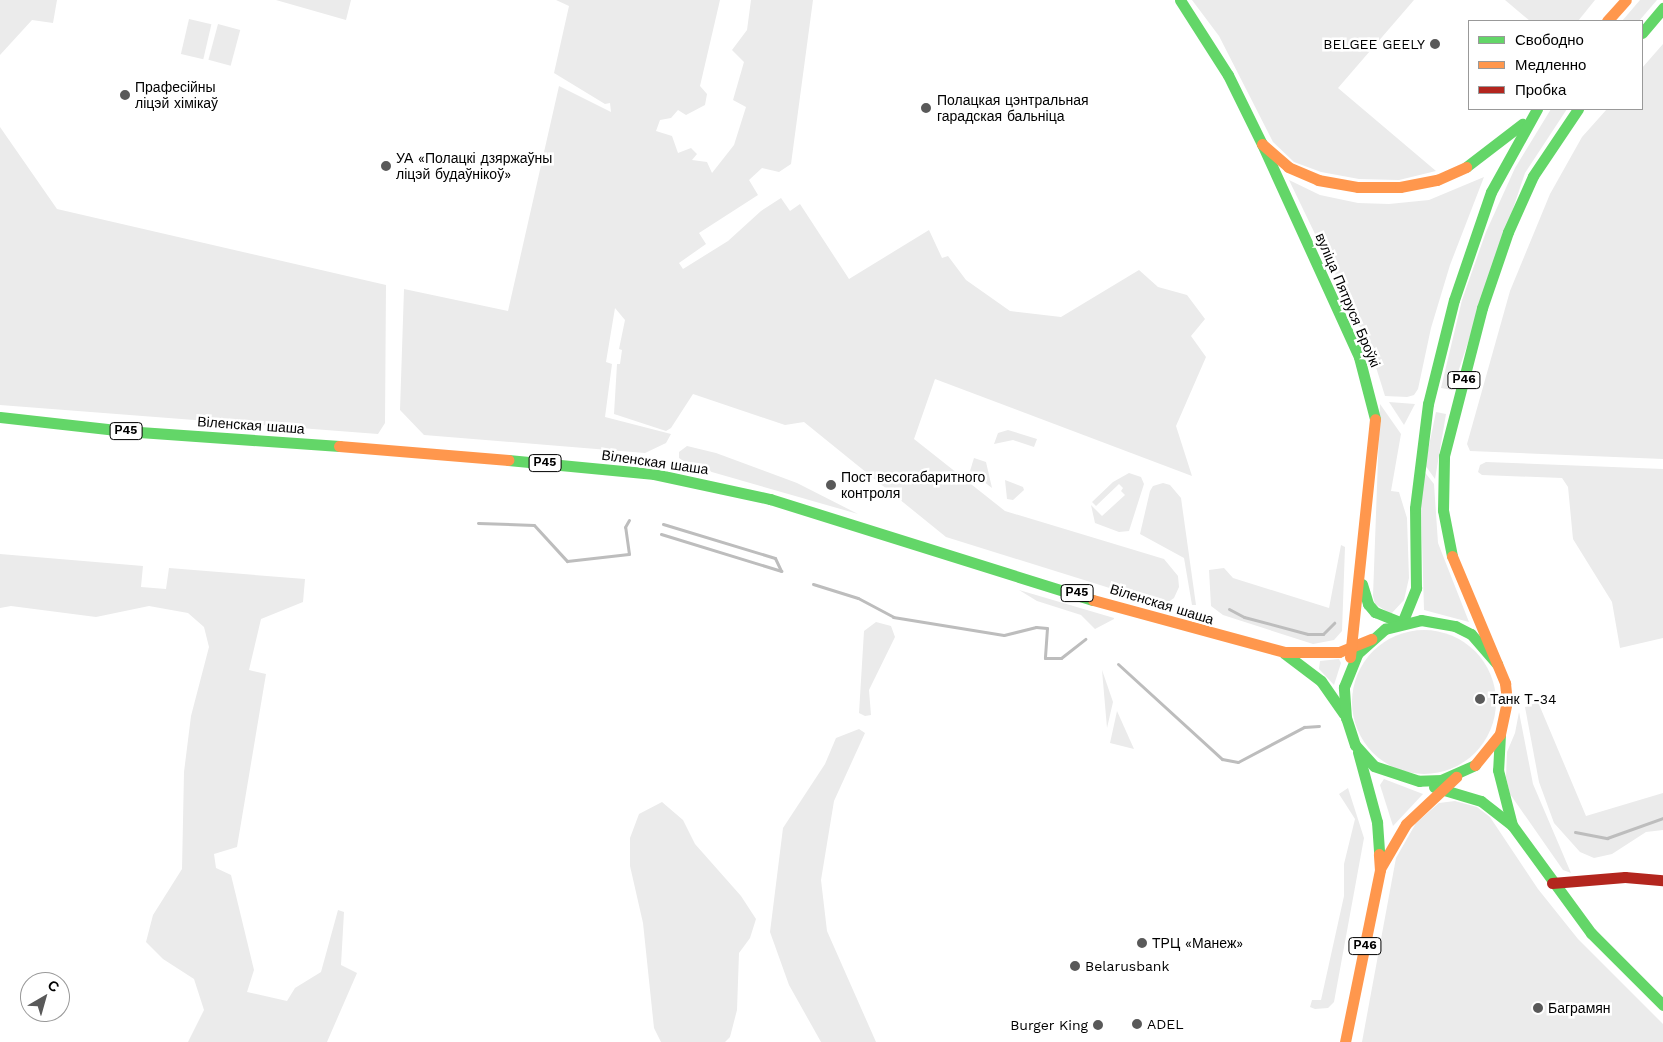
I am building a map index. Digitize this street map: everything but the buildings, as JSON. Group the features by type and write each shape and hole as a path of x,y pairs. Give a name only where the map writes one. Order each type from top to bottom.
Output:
{"main road":[{"name":"вуліца Пятруся Броўкі","path":"1180,0 1228,75 1262,144 1359,357 1371,402 1375,421 1361,578 1350,648 1349,671"},
{"path":"1608,20 1626,0"},
{"path":"1643,33 1663,8"},
{"name":"Р46","path":"1402,623 1416,588 1415,508 1428,404 1454,300 1491,192 1528,119 1536,110"},
{"name":"Р46","path":"1344,1042 1380,870 1401,829 1460,774 1488,753 1500,734 1507,701 1497,664 1449,547 1443,510 1444,456 1482,308 1508,232 1533,176 1577,110"},
{"path":"1262,144 1288,167 1318,180 1358,187 1400,187 1437,180 1475,164 1528,119"},
{"name":"Віленская шаша","path":"0,417 125,431 509,460 654,474 704,483 770,499 850,527 1205,633 1284,652"},
{"path":"1361,578 1368,604 1375,612 1402,623"},
{"name":"Р46","path":"1380,870 1377,822 1346,718 1343,701 1349,671 1357,654 1371,639 1402,623 1421,620 1455,626 1471,634 1497,664"},
{"name":"Р45","path":"1284,652 1320,654 1350,648 1371,639"},
{"name":"Р45","path":"1284,652 1321,682 1346,718"},
{"path":"1500,734 1498,770 1512,825"},
{"name":"Р46","path":"1355,745 1374,766 1419,781 1442,780 1460,774"},
{"path":"1419,781 1481,802 1512,825 1552,883 1591,933 1663,1005"},
{"path":"1552,883 1625,877 1663,880"}],"shaded area":[{"path":"0,0 57,0 53,23 32,20 0,55"},
{"path":"276,0 351,0 346,20"},
{"path":"556,0 720,0 700,86 707,94 705,105 686,115 678,110 671,118 660,120 656,131 672,136 678,153 691,148 697,154 692,160 707,162 712,173 734,145 746,107 733,100 744,62 732,50 747,30 751,0 813,0 791,164 779,172 762,168 749,180 758,195 699,233 706,244 679,263 683,269 728,241 761,211 781,198 790,211 800,204 849,279 929,230 942,258 948,256 966,280 1010,311 1061,317 1139,270 1158,287 1187,295 1205,319 1191,336 1206,357 1176,426 1192,476 935,379 914,439 1005,511 1164,559 1178,576 1179,587 1174,598 1164,605 946,537 804,422 785,425 693,394 671,428 666,431 614,414 617,364 620,364 622,350 619,349 625,320 615,308 606,362 612,364 605,417 671,434 666,443 645,453 424,435 400,410 404,289 508,311 559,86 611,112 610,103 605,104 554,73 569,6"},
{"path":"1192,0 1414,0 1338,88 1436,171 1399,180 1359,179 1321,172 1294,162 1273,142 1219,36"},
{"path":"1505,0 1595,0 1579,20 1529,20"},
{"path":"1640,0 1657,0 1640,20 1623,20"},
{"path":"189,19 211,24 203,59 181,54"},
{"path":"218,24 240,30 231,66 208,60"},
{"path":"1663,44 1663,459 1470,451 1467,444 1510,291 1550,194 1582,137 1606,110 1643,110 1643,67"},
{"path":"1550,110 1566,110 1525,173 1452,390 1441,388 1462,300 1486,232 1515,168"},
{"path":"0,127 57,209 386,285 385,423 378,434 0,405"},
{"path":"1484,177 1450,265 1431,328 1418,389 1414,395 1407,397 1385,396 1370,348 1289,180 1320,195 1358,203 1389,204 1429,200"},
{"path":"1389,402 1415,404 1404,425"},
{"path":"1380,404 1401,434 1391,491 1399,492 1407,518 1409,578 1404,600 1391,614 1375,604 1373,596"},
{"path":"1436,412 1446,414 1435,479 1425,465"},
{"path":"1008,430 1037,439 1034,447 1013,440 994,444 998,433"},
{"path":"687,446 716,453 797,483 858,514 691,466 679,458 679,452"},
{"path":"974,458 986,462 992,488 970,471"},
{"path":"1486,462 1663,469 1663,638 1620,648 1612,602 1573,539 1568,487 1562,478 1482,475 1478,472 1480,465"},
{"path":"1423,470 1434,484 1438,543 1469,622 1424,610 1421,504"},
{"path":"1129,473 1141,477 1144,484 1129,531 1119,532 1095,523 1091,505 1102,516 1125,495 1121,491 1123,488 1119,484 1096,506 1092,502 1113,482"},
{"path":"1005,480 1023,487 1024,490 1013,500 1007,499"},
{"path":"1163,483 1170,485 1181,498 1196,605 1192,605 1184,558 1140,534 1150,491 1153,486"},
{"path":"1341,545 1345,547 1342,631 1334,640 1313,644 1223,615 1211,606 1209,570 1224,568 1233,578 1329,608"},
{"path":"0,554 143,566 141,587 166,589 169,568 305,579 303,602 261,619 249,670 266,674 237,847 214,854 216,868 231,875 254,970 247,992 287,1001 295,988 321,972 338,910 344,912 341,965 357,973 327,1042 188,1042 204,1010 194,979 163,959 146,942 153,915 182,869 184,772 191,716 209,647 204,627 188,613 149,606 96,617 11,606 0,608"},
{"path":"1019,590 1114,619 1095,629 1081,615 1037,601"},
{"path":"876,622 891,626 895,637 869,690 871,715 865,716 859,713 864,631"},
{"path":"1424,630 1451,636 1464,642 1475,651 1484,662 1490,675 1496,702 1490,729 1484,742 1475,753 1464,762 1451,768 1424,774 1397,768 1384,762 1373,753 1364,742 1358,729 1352,702 1358,675 1364,662 1373,651 1384,642 1397,636"},
{"path":"1339,659 1341,663 1334,685 1319,669 1320,661"},
{"path":"1102,670 1113,702 1107,728"},
{"path":"1538,702 1586,816 1663,793 1663,830 1646,832 1612,854 1594,858 1580,852 1554,823 1539,782 1525,707"},
{"path":"1117,711 1134,749 1110,743"},
{"path":"1519,712 1533,784 1571,873 1563,870 1510,794 1506,777 1507,752 1515,733"},
{"path":"859,729 865,733 834,801 821,880 827,931 876,1042 821,1042 789,985 770,932 783,828 825,764 836,738"},
{"path":"1384,779 1423,794 1393,826 1380,785"},
{"path":"1348,788 1364,838 1334,1002 1328,1008 1315,1009 1310,1007 1312,1000 1321,1000 1344,896 1344,864 1355,819 1339,794"},
{"path":"1455,801 1477,807 1490,817 1538,889 1578,939 1663,1024 1663,1042 1362,1042 1396,858 1416,823 1439,803"},
{"path":"662,802 683,820 695,844 741,896 756,919 750,938 739,953 737,1010 730,1037 725,1042 661,1042 654,1028 643,923 630,866 630,838 639,814"}],"waterway":[{"path":"478,523 534,525 567,561 629,554 625,527 629,520"},
{"path":"663,524 775,558 781,571"},
{"path":"661,534 781,571"},
{"path":"813,584 858,598 893,617 1004,635 1036,627 1047,628 1045,658 1061,658 1085,639"},
{"path":"1229,609 1244,617 1308,634 1323,634 1334,623"},
{"path":"1118,664 1222,759 1238,762 1304,727 1319,726"},
{"path":"1575,832 1607,838 1663,818"}],"traffic: fast":[{"path":"1180,0 1228,75 1262,144 1359,357 1375,419"},
{"path":"1643,32 1663,8"},
{"path":"1402,623 1416,588 1415,508 1428,404 1454,300 1491,192 1536,110"},
{"path":"1452,556 1443,510 1444,456 1482,308 1508,232 1533,176 1577,110"},
{"path":"1466,167 1522,124"},
{"path":"0,417 125,431 339,446"},
{"path":"508,460 654,474 770,499 1093,600"},
{"path":"1362,584 1368,604 1375,612 1402,623"},
{"path":"1475,765 1442,780 1419,781 1374,766 1355,745 1346,718 1344,687 1357,654 1385,629 1421,620 1455,626 1471,634 1497,664"},
{"path":"1284,653 1321,681 1344,714"},
{"path":"1500,734 1498,770 1512,825 1591,933 1663,1005"},
{"path":"1358,752 1377,822 1379,854"},
{"path":"1434,787 1481,801 1512,825"}],"traffic: slow":[{"path":"1608,20 1626,0"},
{"path":"1262,144 1288,167 1318,180 1358,187 1400,187 1437,180 1466,167"},
{"path":"1350,657 1375,419"},
{"path":"339,446 508,460"},
{"path":"1452,556 1505,683 1507,701 1500,734 1475,765"},
{"path":"1093,600 1284,652 1339,652 1371,639"},
{"path":"1381,867 1406,824 1456,777"},
{"path":"1345,1042 1380,870 1379,854"}],"traffic: jam":[{"path":"1552,883 1625,877 1663,880"}],"place":[{"name":"BELGEE GEELY","path":"1435,44"},
{"name":"Прафесійны ліцэй хімікаў","path":"125,95"},
{"name":"Полацкая цэнтральная гарадская бальніца","path":"926,108"},
{"name":"УА «Полацкі дзяржаўны ліцэй будаўнікоў»","path":"386,166"},
{"name":"Пост весогабаритного контроля","path":"831,485"},
{"name":"Танк Т-34","path":"1480,699"},
{"name":"ТРЦ «Манеж»","path":"1142,943"},
{"name":"Belarusbank","path":"1075,966"},
{"name":"Баграмян","path":"1538,1008"},
{"name":"ADEL","path":"1137,1024"},
{"name":"Burger King","path":"1098,1025"}]}
